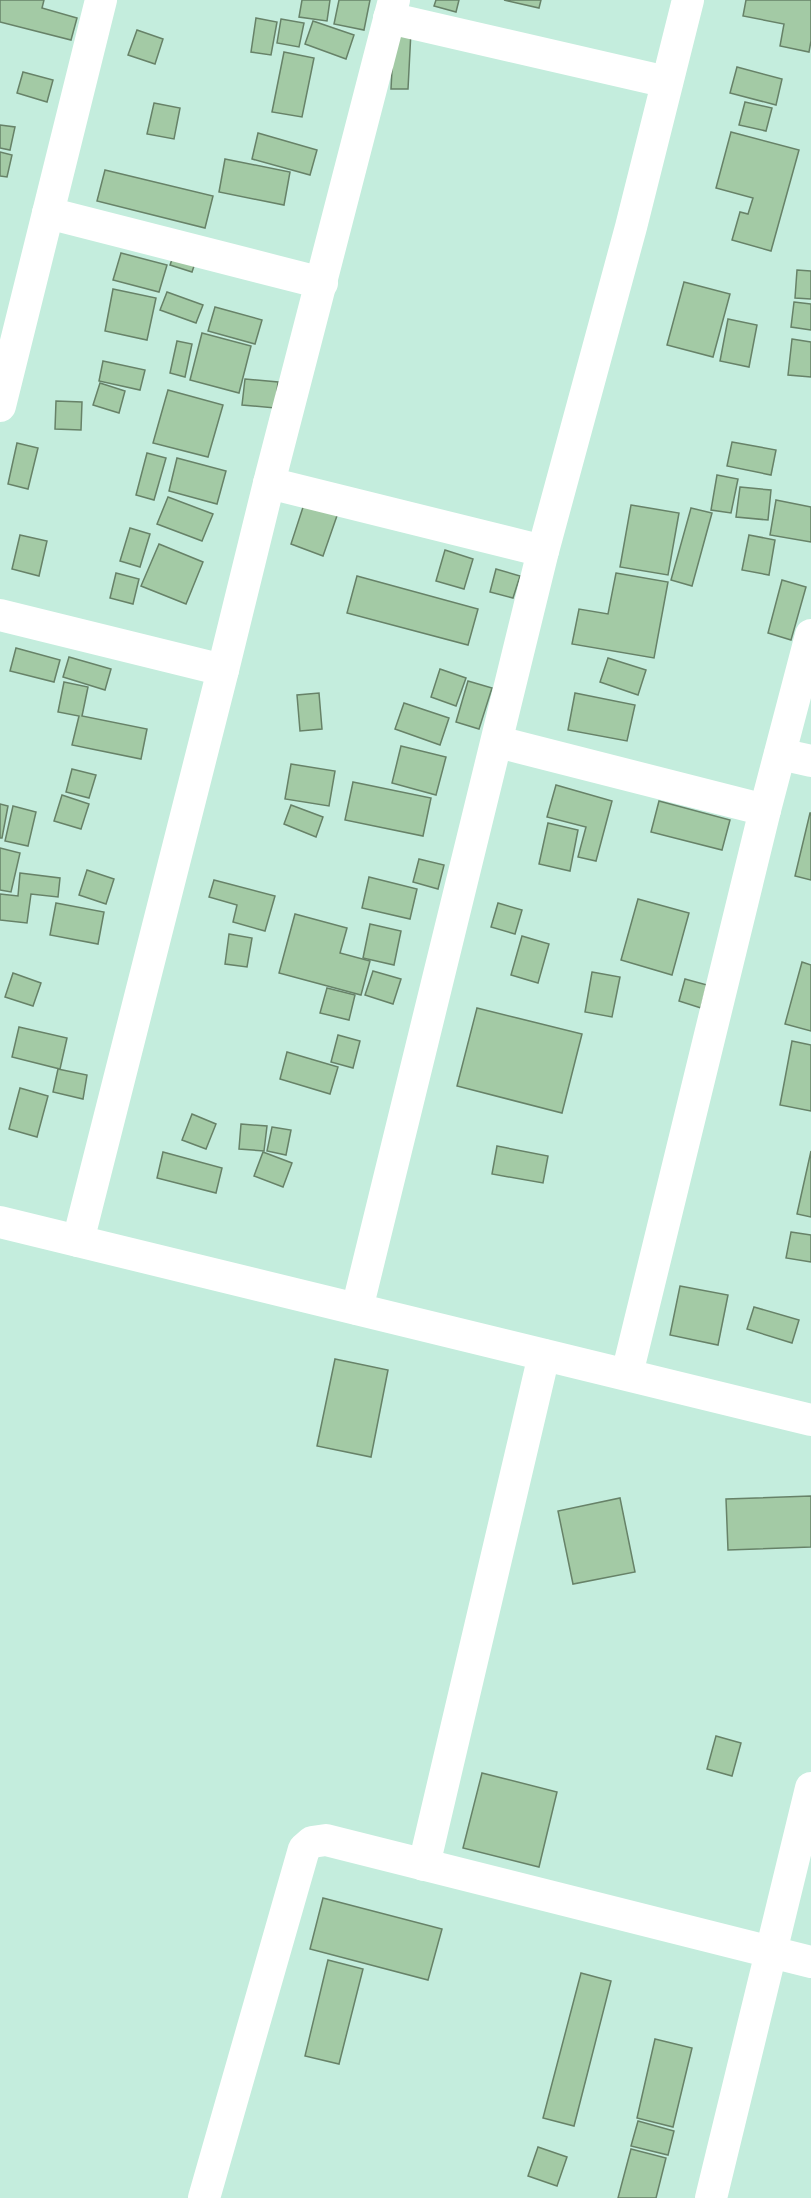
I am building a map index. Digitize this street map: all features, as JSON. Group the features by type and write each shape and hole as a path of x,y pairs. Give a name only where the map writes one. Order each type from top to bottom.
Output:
{"street":[{"path":"0,406 101,0"},
{"path":"357,1309 498,742 543,551 628,238 688,0"},
{"path":"78,1241 391,9 667,82"},
{"path":"48,213 322,283"},
{"path":"269,483 543,551"},
{"path":"0,615 223,670"},
{"path":"627,1374 765,810 811,635"},
{"path":"498,742 765,810"},
{"path":"780,754 811,761"},
{"path":"0,1222 811,1420"},
{"path":"424,1865 544,1355"},
{"path":"711,2198 811,1788"},
{"path":"204,2198 304,1849 312,1842 326,1840 811,1962"}],"building":[{"path":"0,0 44,0 42,8 77,18 71,40 0,22"},
{"path":"302,0 330,0 327,21 299,17"},
{"path":"339,0 370,0 364,30 334,24"},
{"path":"436,0 459,0 456,12 434,6"},
{"path":"504,0 541,0 539,8"},
{"path":"746,0 811,0 809,52 780,46 784,24 743,16"},
{"path":"256,18 277,22 271,55 251,52"},
{"path":"281,19 304,23 299,47 277,43"},
{"path":"313,21 354,35 346,59 305,44"},
{"path":"137,30 163,39 155,64 128,55"},
{"path":"394,30 411,31 408,89 391,89"},
{"path":"284,52 314,58 302,117 272,112"},
{"path":"737,67 782,79 776,105 730,93"},
{"path":"23,72 53,80 47,102 17,93"},
{"path":"745,102 772,108 766,131 739,125"},
{"path":"154,103 180,108 174,139 147,134"},
{"path":"0,125 15,127 10,150 0,148"},
{"path":"731,132 799,150 771,251 732,240 740,212 748,214 753,198 716,188"},
{"path":"258,133 317,150 310,175 252,159"},
{"path":"0,152 12,155 7,177 0,176"},
{"path":"225,159 290,172 284,205 219,192"},
{"path":"105,170 213,196 205,228 97,201"},
{"path":"181,235 202,242 192,272 170,265"},
{"path":"121,253 167,265 159,292 113,280"},
{"path":"797,270 811,271 811,299 795,298"},
{"path":"684,282 730,294 713,357 667,345"},
{"path":"113,289 156,298 147,340 105,331"},
{"path":"167,292 203,305 196,323 160,310"},
{"path":"794,302 811,304 811,330 791,327"},
{"path":"215,307 262,320 255,344 208,331"},
{"path":"728,319 757,325 749,367 720,361"},
{"path":"202,333 251,346 239,393 190,380"},
{"path":"792,339 811,342 811,377 788,375"},
{"path":"177,341 192,344 185,377 170,373"},
{"path":"103,361 145,370 140,390 99,381"},
{"path":"245,379 278,382 275,408 242,405"},
{"path":"100,383 125,391 119,413 93,405"},
{"path":"168,390 223,405 208,457 153,443"},
{"path":"56,401 82,402 81,430 55,429"},
{"path":"732,442 776,450 771,475 727,466"},
{"path":"17,443 38,448 28,489 8,484"},
{"path":"147,453 166,458 154,500 136,495"},
{"path":"177,458 226,471 217,504 169,491"},
{"path":"717,475 738,479 731,513 711,510"},
{"path":"740,487 771,490 768,520 736,517"},
{"path":"168,497 213,514 202,541 157,524"},
{"path":"306,498 339,510 323,556 291,544"},
{"path":"776,500 811,507 811,542 770,535"},
{"path":"631,505 679,513 668,575 620,567"},
{"path":"691,508 712,513 692,586 671,580"},
{"path":"130,528 150,534 140,567 120,561"},
{"path":"20,535 47,541 39,576 12,569"},
{"path":"749,535 775,540 769,575 742,570"},
{"path":"159,544 203,562 186,604 141,586"},
{"path":"445,550 473,559 464,589 436,581"},
{"path":"496,569 520,576 513,598 490,592"},
{"path":"116,573 139,579 133,604 110,598"},
{"path":"616,573 668,582 654,658 572,644 579,609 608,614"},
{"path":"357,576 478,609 468,645 347,613"},
{"path":"782,580 806,587 791,640 768,633"},
{"path":"16,648 60,660 54,682 10,671"},
{"path":"69,657 111,669 105,690 63,677"},
{"path":"608,658 646,670 638,695 600,682"},
{"path":"440,669 466,678 456,706 431,697"},
{"path":"468,681 492,688 479,729 456,722"},
{"path":"64,682 88,687 82,716 147,729 141,759 72,745 79,716 58,712"},
{"path":"319,693 322,729 300,731 297,695"},
{"path":"575,693 635,705 627,741 568,730"},
{"path":"404,703 449,718 440,745 395,729"},
{"path":"401,746 446,757 436,795 392,783"},
{"path":"291,764 335,771 329,806 285,799"},
{"path":"72,769 96,775 89,798 66,792"},
{"path":"353,782 431,798 423,836 345,820"},
{"path":"556,785 612,801 596,861 578,857 586,827 547,817"},
{"path":"62,795 89,804 81,829 54,821"},
{"path":"659,801 730,820 722,850 651,832"},
{"path":"0,804 8,806 2,838 0,838"},
{"path":"291,805 323,817 316,837 284,824"},
{"path":"13,806 36,812 28,846 5,841"},
{"path":"811,813 811,880 795,876"},
{"path":"548,823 578,830 570,871 539,864"},
{"path":"0,848 20,853 11,892 0,890"},
{"path":"419,859 444,865 438,889 413,882"},
{"path":"87,870 114,879 106,904 79,895"},
{"path":"20,873 60,878 58,897 31,894 27,923 0,920 0,894 18,896"},
{"path":"369,877 417,889 410,919 362,908"},
{"path":"214,880 275,896 265,931 233,922 237,905 209,897"},
{"path":"638,899 689,913 672,975 621,960"},
{"path":"56,903 104,912 98,944 50,935"},
{"path":"498,903 522,910 515,934 491,927"},
{"path":"295,914 347,928 340,953 370,961 361,995 279,973"},
{"path":"370,924 401,931 394,965 363,958"},
{"path":"229,934 252,938 247,967 225,964"},
{"path":"522,936 549,944 538,983 511,975"},
{"path":"802,962 811,965 811,1031 785,1024"},
{"path":"373,971 401,979 393,1004 365,995"},
{"path":"592,972 620,977 612,1017 585,1012"},
{"path":"13,973 41,983 33,1006 5,997"},
{"path":"685,979 707,985 701,1008 679,1001"},
{"path":"327,988 355,995 349,1020 320,1013"},
{"path":"477,1008 582,1034 562,1113 457,1086"},
{"path":"19,1027 67,1038 60,1069 12,1057"},
{"path":"338,1035 360,1041 353,1068 331,1062"},
{"path":"792,1041 811,1045 811,1111 780,1105"},
{"path":"287,1052 338,1067 330,1094 280,1079"},
{"path":"58,1069 87,1075 83,1099 53,1092"},
{"path":"20,1088 48,1096 37,1137 9,1129"},
{"path":"192,1114 216,1124 206,1149 182,1140"},
{"path":"241,1124 267,1126 264,1151 239,1149"},
{"path":"272,1127 291,1130 286,1155 267,1151"},
{"path":"497,1146 548,1156 543,1183 492,1174"},
{"path":"811,1151 811,1217 797,1214"},
{"path":"163,1152 222,1168 216,1193 157,1178"},
{"path":"263,1152 292,1163 283,1187 254,1176"},
{"path":"791,1232 811,1235 811,1262 786,1258"},
{"path":"680,1286 728,1295 718,1345 670,1335"},
{"path":"754,1307 799,1320 792,1343 747,1329"},
{"path":"335,1359 388,1370 371,1457 317,1446"},
{"path":"811,1496 811,1547 728,1550 726,1499"},
{"path":"620,1498 635,1572 573,1584 558,1511"},
{"path":"716,1736 741,1743 732,1776 707,1769"},
{"path":"482,1773 557,1792 539,1867 463,1848"},
{"path":"323,1898 442,1929 428,1980 310,1949"},
{"path":"328,1960 363,1969 339,2064 305,2056"},
{"path":"581,1973 611,1981 574,2126 543,2118"},
{"path":"655,2039 692,2048 673,2127 637,2118"},
{"path":"638,2121 674,2131 668,2155 631,2146"},
{"path":"538,2147 567,2157 557,2186 528,2176"},
{"path":"631,2149 666,2158 656,2198 618,2198"}]}
